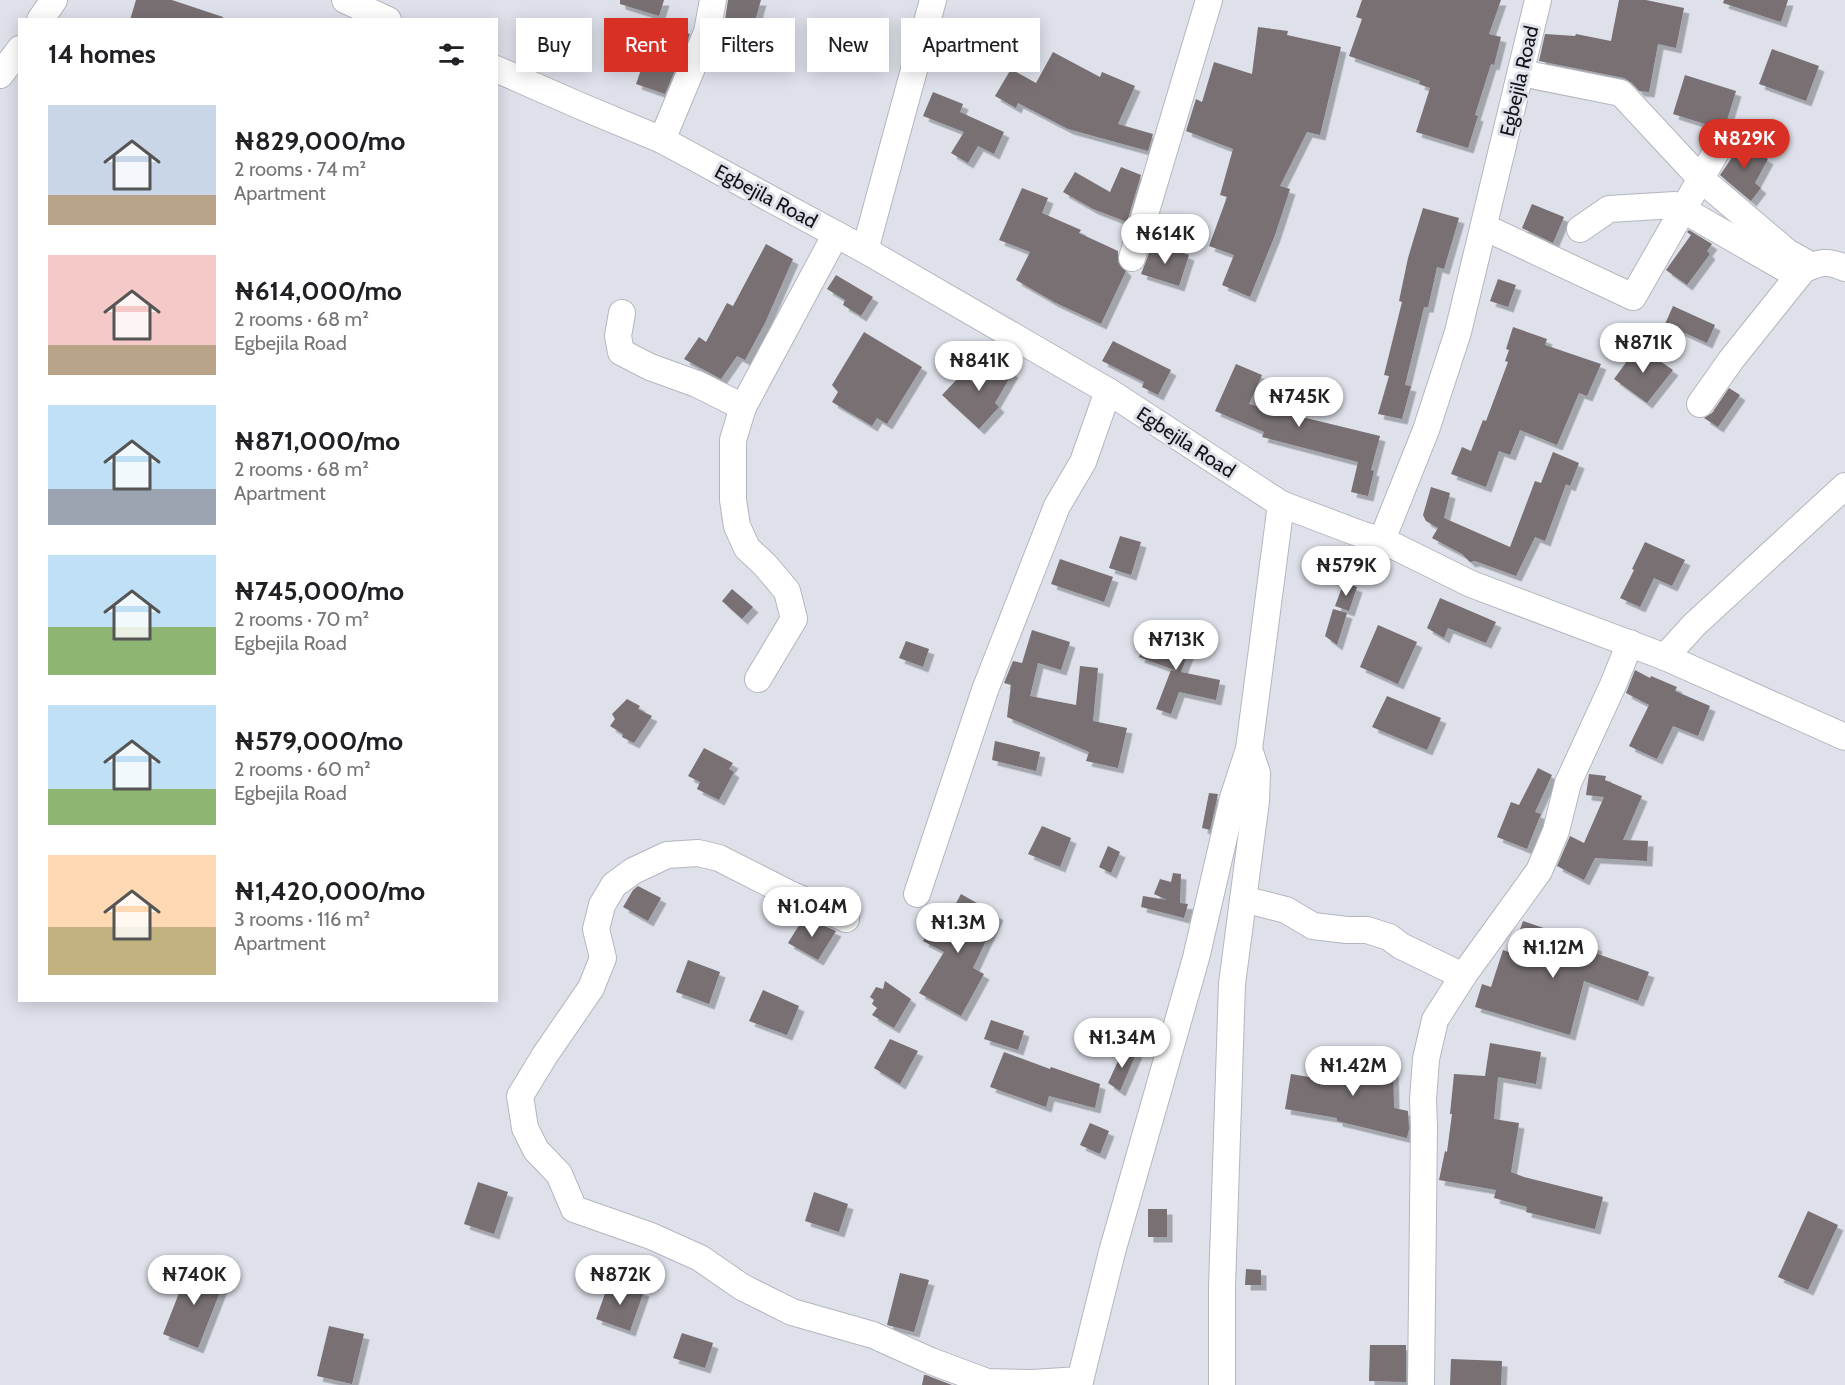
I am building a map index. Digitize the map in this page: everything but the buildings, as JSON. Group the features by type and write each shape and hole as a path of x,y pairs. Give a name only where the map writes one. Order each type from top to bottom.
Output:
{"street":[{"path":"41,18 54,0"},
{"path":"54,0 55,18"},
{"path":"345,0 384,18"},
{"path":"662,140 707,32 713,0"},
{"path":"865,250 933,0"},
{"path":"1132,258 1209,0"},
{"name":"Egbejila Road","path":"498,70 662,140 865,250 1108,391 1281,504 1382,540 1426,430 1458,332 1538,0"},
{"path":"6,73 18,52"},
{"path":"1521,73 1621,93 1701,179 1787,252 1805,271"},
{"path":"1484,227 1633,297 1716,152"},
{"path":"1580,229 1609,209 1675,205 1805,271"},
{"path":"758,679 794,620 787,591 747,548 737,526 733,500 733,440 743,407 836,234"},
{"path":"1700,404 1731,360 1805,271 1829,261 1845,268"},
{"path":"622,313 618,336 621,352 650,367 697,384 743,407"},
{"path":"917,894 985,690 1058,506 1083,462 1108,391"},
{"path":"1665,657 1694,625 1845,486"},
{"path":"846,919 719,858 698,853 668,855 633,871 614,885 602,905 596,929 603,958 591,988 520,1096 525,1128 536,1150 559,1174 574,1209 651,1236 700,1258 742,1287 792,1312 873,1335 931,1361 987,1382 1079,1382 1112,1252 1196,958 1233,798 1249,749 1281,504"},
{"path":"1382,540 1471,584 1665,657 1845,737"},
{"path":"1421,1385 1423,1100 1426,1059 1436,1020 1463,976 1539,871 1556,831 1568,783 1614,685 1630,643"},
{"path":"1222,1385 1222,1287 1232,984 1257,801 1257,773 1249,749"},
{"path":"1243,899 1286,910 1313,926 1367,930 1389,937 1401,946 1463,976"}]}
